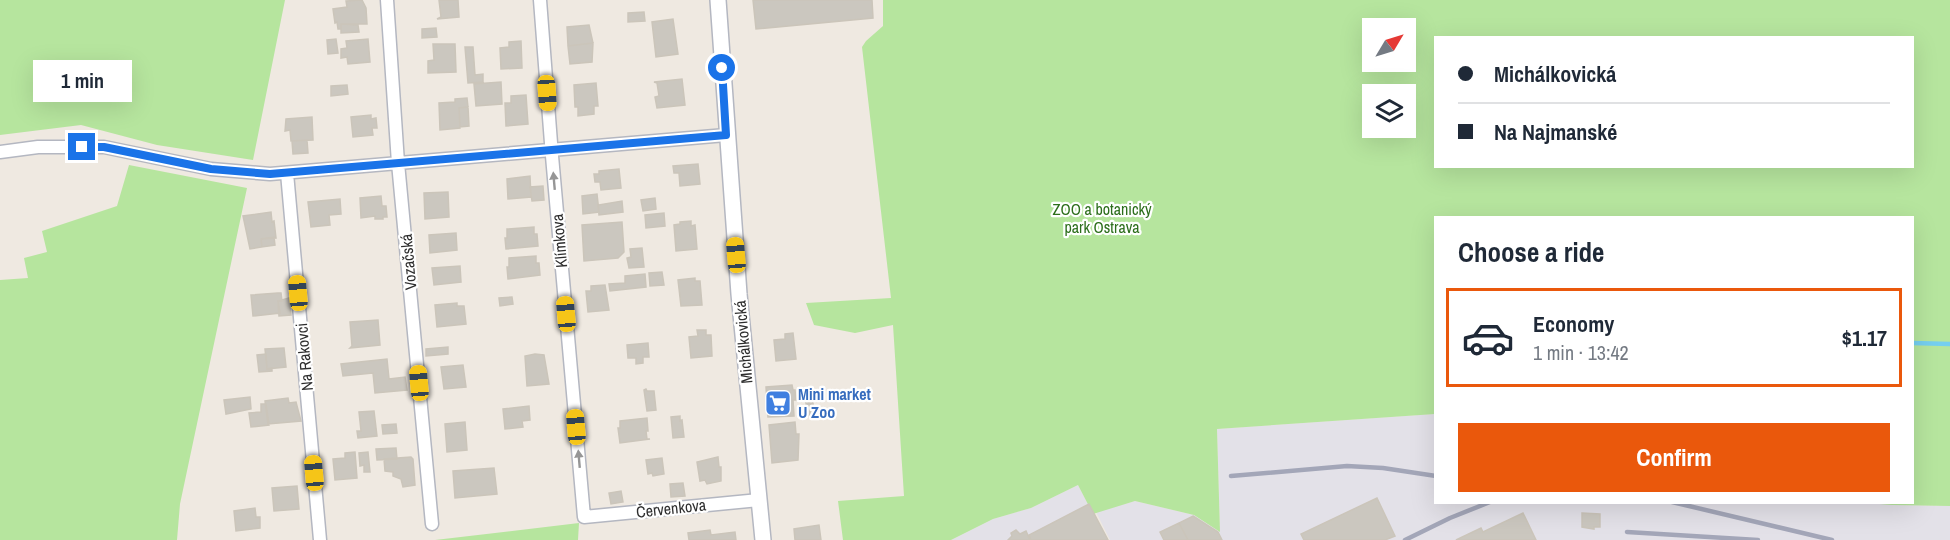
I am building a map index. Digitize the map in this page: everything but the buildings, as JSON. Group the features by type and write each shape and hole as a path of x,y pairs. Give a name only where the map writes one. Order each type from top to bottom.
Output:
{"street":[{"name":"Vozačská","path":"387,0 398,163 432,525"},
{"name":"Klímkova","path":"540,0 584,517"},
{"name":"Michálkovická","path":"718,0 726,135 745,368 763,540"},
{"path":"0,152 38,147 104,147 211,169 253,174 726,135"},
{"name":"Na Rakovci","path":"287,173 321,540"},
{"name":"Červenkova","path":"584,517 759,500"}],"shaded area":[{"path":"1434,414 1434,504 1950,506 1950,540 1110,540 1096,512 1135,501 1194,515 1220,532 1217,429"},
{"path":"1078,485 1107,540 951,540 993,519 1031,508"}],"green space":[{"path":"0,0 285,0 253,160 157,145 81,125 0,135"},
{"name":"ZOO a botanický park Ostrava","path":"883,0 1950,0 1950,506 1880,504 1914,504 1914,216 1434,216 1434,414 1217,429 1220,532 1194,515 1135,501 1093,514 1078,485 1031,508 993,519 951,540 843,540 838,501 904,496 893,325 855,333 814,325 806,303 891,298 862,47 883,26"},
{"path":"129,165 247,188 180,504 177,540 0,540 0,280 28,278 24,258 47,252 42,231 117,206"},
{"path":"579,523 578,540 435,540"}],"waterway":[{"path":"1914,343 1950,344"}],"railway":[{"path":"1231,476 1347,466 1383,468 1434,476"},
{"path":"1405,540 1485,504"},
{"path":"1680,504 1832,540"},
{"path":"1627,532 1758,540"}],"place":[{"name":"Mini market U Zoo","path":"778,403"}],"route":[{"path":"82,147 104,147 211,169 270,174 726,135 722,68"}]}
